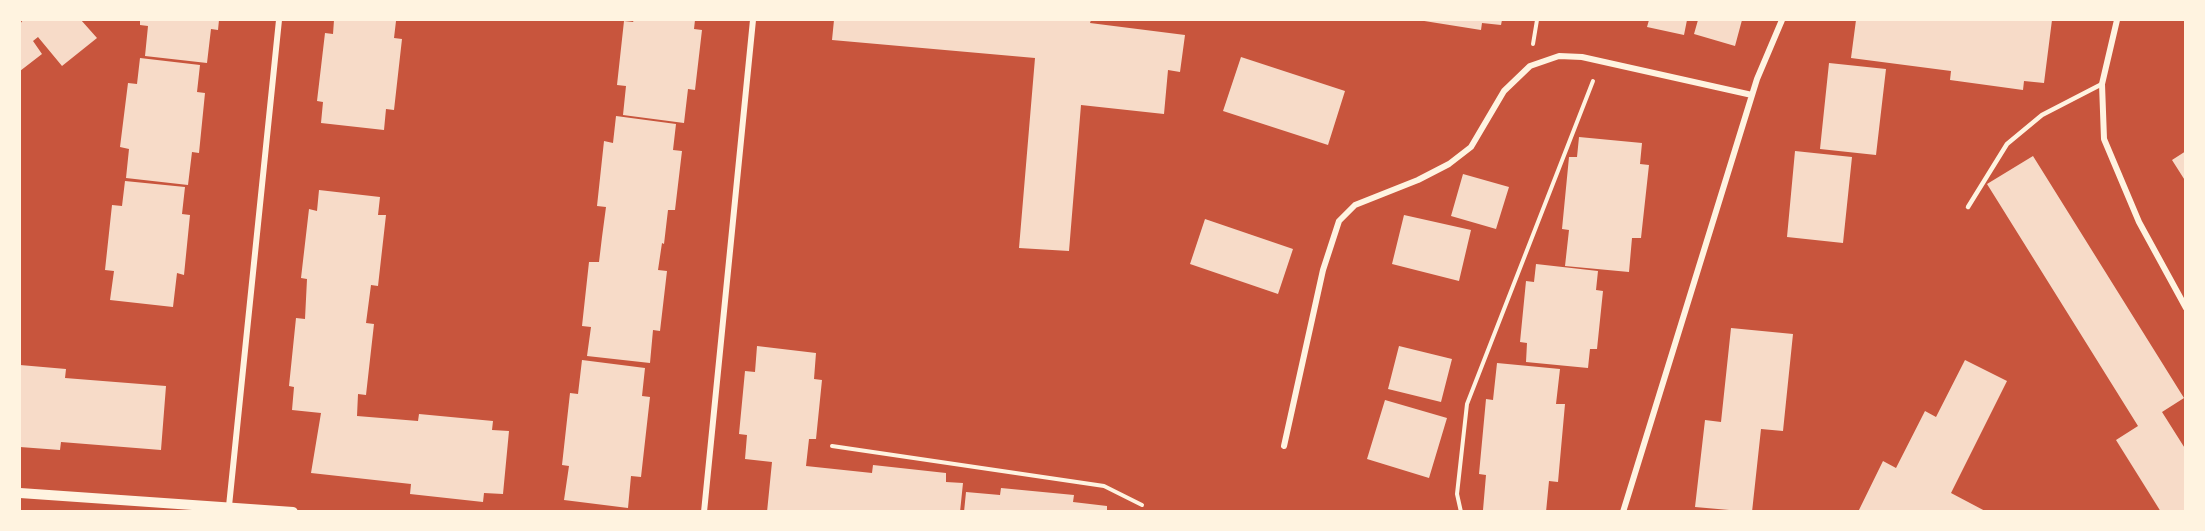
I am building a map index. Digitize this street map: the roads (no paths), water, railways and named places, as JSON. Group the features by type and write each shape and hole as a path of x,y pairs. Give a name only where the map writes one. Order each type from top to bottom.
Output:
{"street":[{"path":"229,506 279,20"},
{"path":"704,512 753,20"},
{"path":"1623,512 1752,95 1782,20"},
{"path":"2117,20 2102,84 2104,139 2139,222 2186,308"},
{"path":"1284,446 1323,270 1339,221 1355,205 1418,180 1449,164 1471,147 1504,91 1530,66 1559,56 1600,61 1752,95"},
{"path":"20,493 293,512"}],"lane":[{"path":"1968,207 2007,144 2042,116 2102,84"}]}
